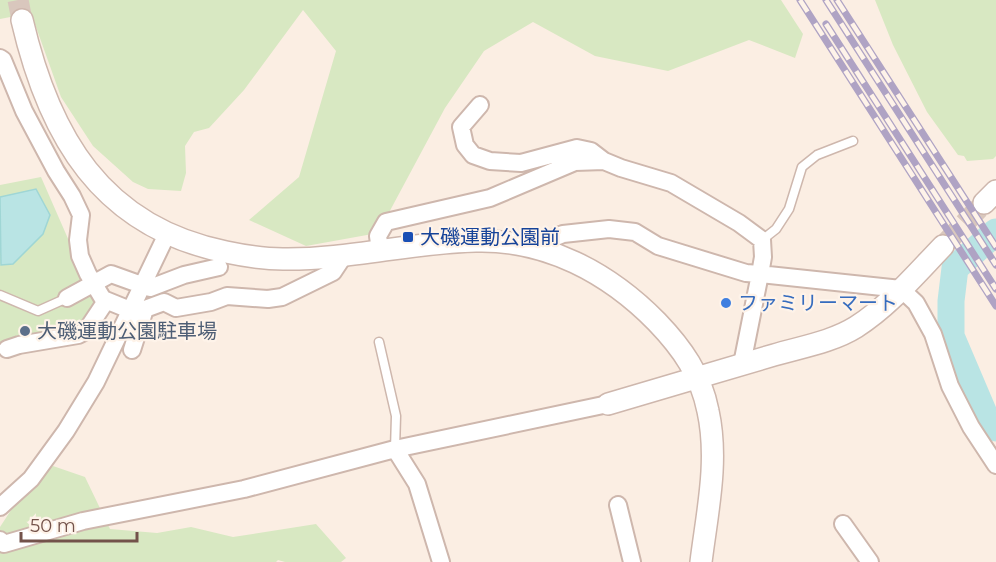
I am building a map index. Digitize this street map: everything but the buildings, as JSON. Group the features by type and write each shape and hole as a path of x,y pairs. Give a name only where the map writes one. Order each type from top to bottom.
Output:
{"street":[{"path":"22,20 32,63 60,129 100,185 153,228 210,249 281,259 477,241 518,244 589,268 626,293 664,329 699,378 709,414 714,456 701,562"},
{"path":"0,58 6,66 24,111 81,215 78,240 80,256 103,299 129,310"},
{"path":"480,105 461,127 465,144 473,155 490,161 521,163 577,148 591,151 604,161 621,168 671,183 762,240 764,257 742,364"},
{"path":"380,250 378,236 386,222 490,198 575,162 604,161"},
{"path":"531,247 563,234 609,229 635,232 658,246 682,255 746,273 901,289 915,303 933,334 950,386 971,427 996,465"},
{"path":"0,507 31,479 66,431 96,381 167,234"},
{"path":"1,543 83,521 244,489 395,448 608,404 834,337 854,328 873,315 943,246"},
{"path":"132,350 145,309 164,302 176,308 211,302 227,296 268,299 282,297 333,272 345,254"},
{"path":"67,298 111,274 150,288 184,275 219,267"},
{"path":"7,349 78,335 86,331 106,301"},
{"path":"395,448 417,484 441,562"},
{"path":"618,505 632,562"},
{"path":"843,524 865,560"}],"lane":[{"path":"762,240 776,229 789,208 802,167 817,155 853,141"},
{"path":"0,295 38,311 67,298"},
{"path":"380,342 396,416 395,448"}],"green space":[{"path":"0,0 781,0 803,34 795,58 749,40 668,71 595,56 533,22 484,51 445,108 378,233 306,246 249,220 299,177 336,51 303,10 244,90 209,128 194,132 185,146 186,173 181,191 148,189 133,182 93,146 61,97 31,13 0,19"},
{"path":"875,0 996,0 996,156 993,159 967,161 964,156 958,155 927,112 893,45"},
{"path":"41,177 97,309 85,329 0,343 0,185"},
{"path":"53,466 85,477 110,529 157,533 191,527 233,537 316,524 346,558 341,562 278,560 276,562 0,562 0,527 15,504"}],"water":[{"path":"36,189 50,215 43,234 13,264 1,265 0,197"}],"waterway":[{"path":"996,232 955,268 951,301 951,336 985,416 996,428"}],"tunnel":[{"path":"18,0 22,20"},
{"path":"943,246 984,203"}],"railway":[{"path":"800,0 996,306"},
{"path":"826,0 996,265"},
{"path":"837,0 996,247"},
{"path":"826,24 996,289"}],"place":[{"name":"大磯運動公園前","path":"408,237"},
{"name":"ファミリーマート","path":"726,303"},
{"name":"大磯運動公園駐車場","path":"25,331"}]}
